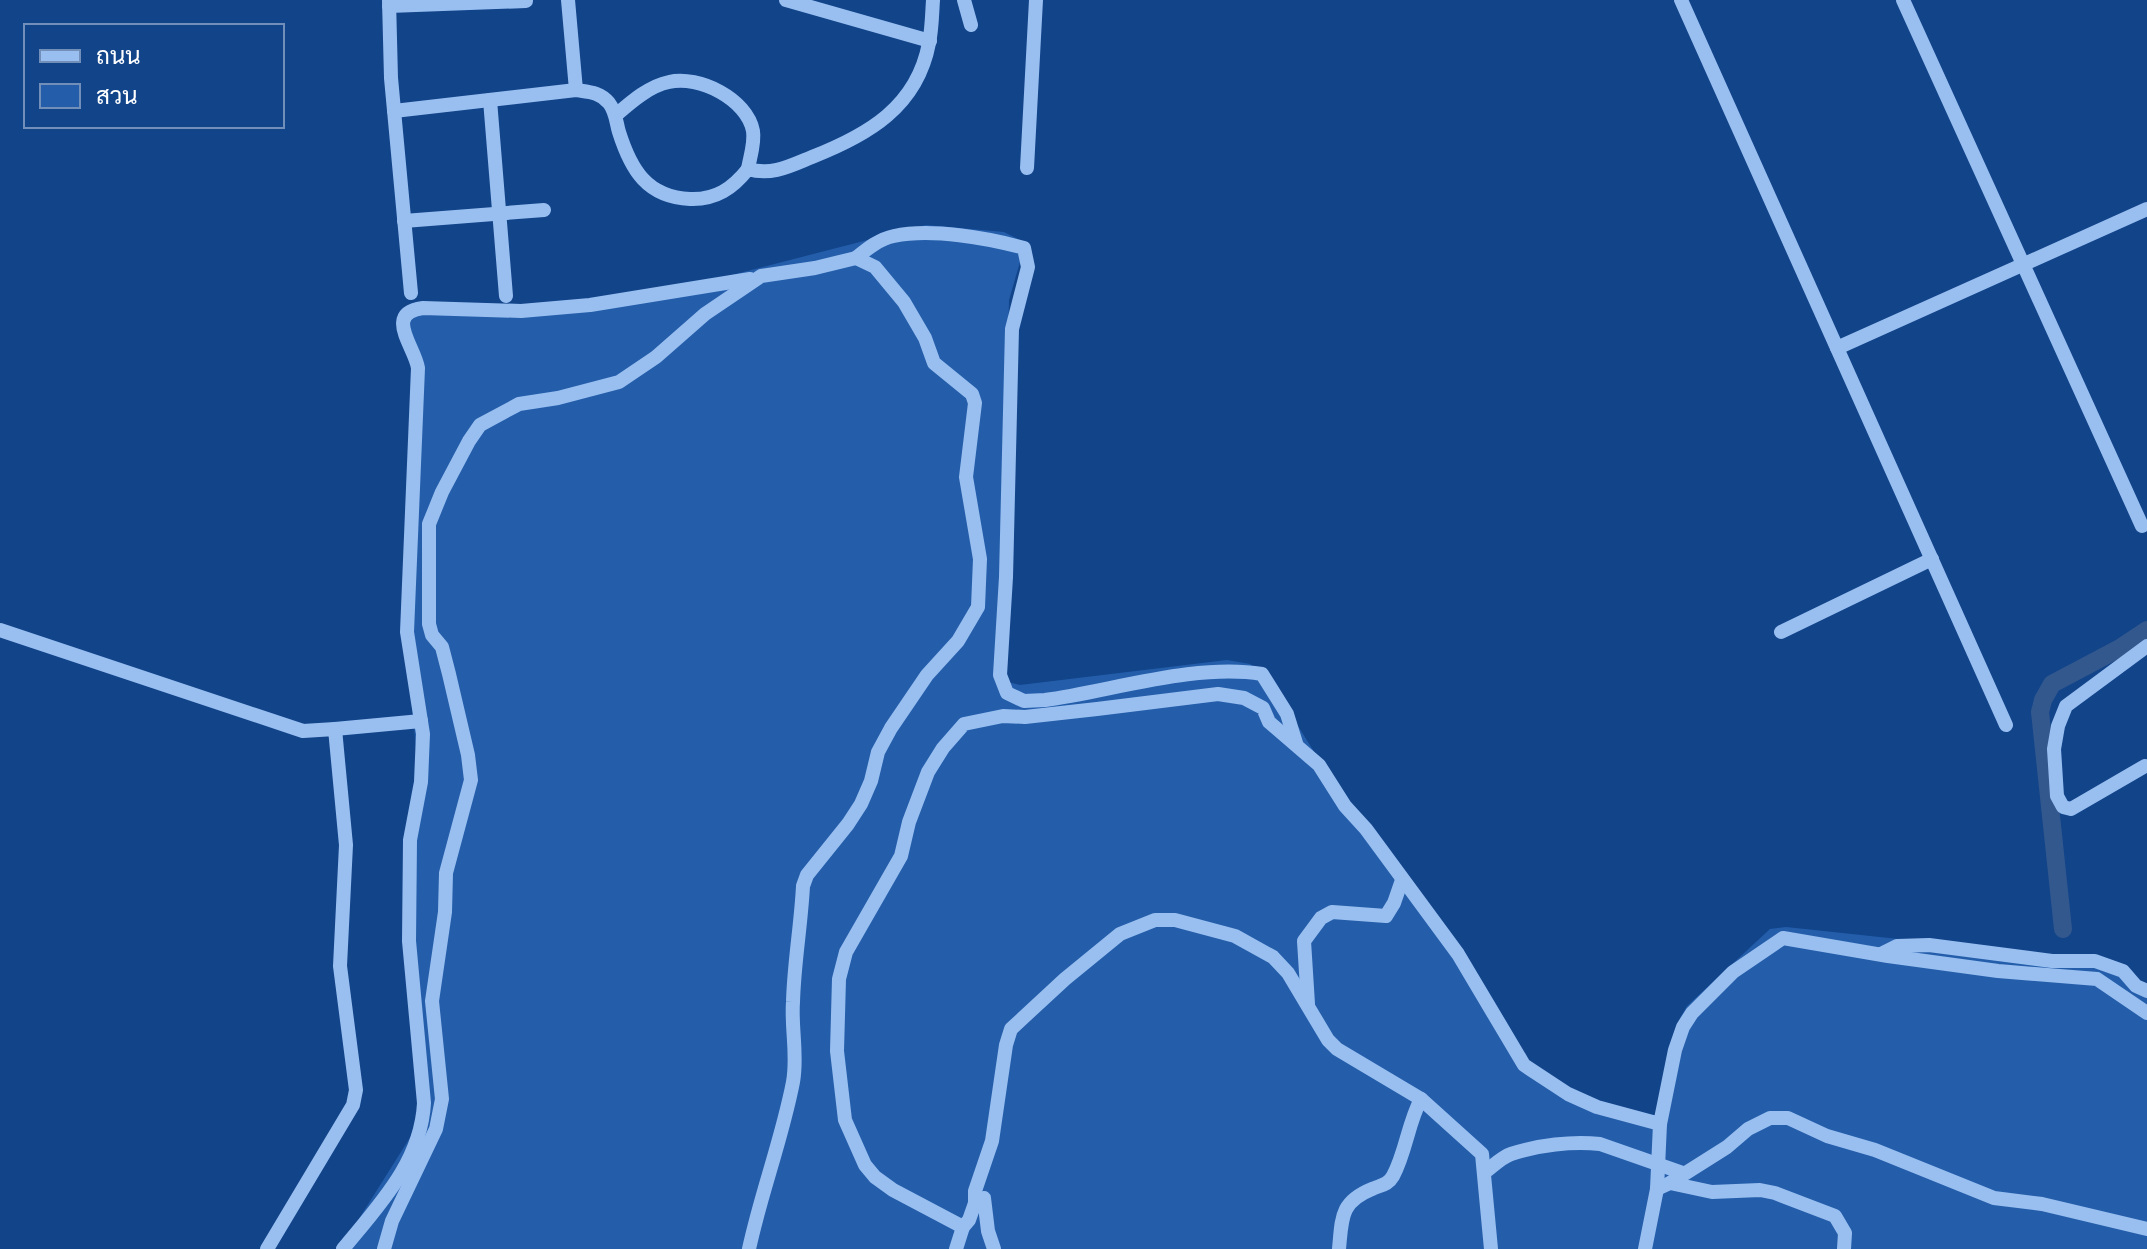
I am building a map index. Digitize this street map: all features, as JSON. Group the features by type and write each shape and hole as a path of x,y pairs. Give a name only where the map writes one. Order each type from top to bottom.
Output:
{"street":[{"path":"568,0 576,90"},
{"path":"786,0 930,41"},
{"path":"748,169 762,173 787,168 880,124 901,103 918,77 930,41 933,0"},
{"path":"964,0 971,25"},
{"path":"1027,168 1036,0"},
{"path":"1681,0 2006,725"},
{"path":"1903,0 2142,526"},
{"path":"411,293 394,111 389,3 526,1"},
{"path":"394,111 576,90 602,96 616,115 623,144 636,171 655,190 677,198 709,197 727,190 748,169 753,129 738,103 718,90 678,80 665,82 616,115"},
{"path":"490,100 506,296"},
{"path":"1837,348 2147,209"},
{"path":"404,221 544,210"},
{"path":"343,1249 388,1194 416,1147 423,1124 424,1103 409,941 410,840 421,782 422,727 407,632 418,368 413,349 403,334 405,316 412,309 521,311 590,305 856,258 871,245 892,236 958,236 1024,248 1028,267 1012,329 1006,577 1000,675 1007,693 1024,701 1045,700 1186,676 1223,672 1262,674 1287,714 1296,744"},
{"path":"749,1249 758,1205 794,1079 792,1005 803,886 807,875 861,804 878,752 891,728 927,675 958,641 978,607 980,559 966,477 975,403 972,394 934,363 925,338 904,302 875,267 856,258"},
{"path":"384,1249 392,1221 436,1129 442,1099 432,1001 445,912 446,873 471,780 442,647 432,635 429,624 429,524 442,492 480,425 519,404 558,398 619,382 656,357 705,314 761,277"},
{"path":"1781,632 1932,559"},
{"path":"0,630 303,731 422,727"},
{"path":"2145,766 2071,809 2063,807 2057,796 2054,749 2066,706 2147,646"},
{"path":"963,1227 893,1190 865,1165 845,1120 837,1051 839,979 846,952 901,856 909,822 928,772 964,724 1003,716 1083,711 1218,694 1244,698 1263,708 1269,722 1319,765 1345,806 1366,829 1458,954 1524,1065 1568,1094 1597,1107 1660,1124"},
{"path":"267,1249 353,1105 356,1090 340,966 346,845 335,729"},
{"path":"1308,1004 1304,941 1311,929 1332,912 1386,916 1402,880"},
{"path":"994,1249 975,1191 992,1141 1011,1045 1011,1029 1120,934 1155,920 1175,920 1235,936 1273,957 1288,973 1328,1040 1337,1049 1421,1099 1482,1154 1491,1249"},
{"path":"1645,1249 1664,1186 1659,1167 1660,1124 1667,1083 1683,1027 1692,1013 1733,972 1783,938 1998,971 2097,979 2147,1013"},
{"path":"1880,955 1897,946 1929,945 2052,961 2095,961 2123,971 2136,986 2147,991"},
{"path":"1339,1249 1342,1215 1350,1201 1386,1184 1393,1176 1413,1113 1421,1099"},
{"path":"1664,1186 1727,1147 1748,1129 1770,1118 1788,1118 1827,1136 1875,1150 1994,1198 2042,1204 2147,1229"},
{"path":"1485,1172 1509,1155 1588,1143 1600,1144 1683,1173"},
{"path":"1664,1186 1728,1193 1760,1190 1826,1211 1841,1223 1845,1233 1844,1249"},
{"path":"956,1249 963,1227 979,1201"}],"green space":[{"path":"926,225 1004,232 1020,240 1022,255 1009,300 1000,668 1008,682 1020,685 1227,660 1250,664 1266,675 1340,793 1529,1062 1596,1104 1657,1118 1679,1020 1687,1006 1770,929 1786,927 2066,957 2097,964 2147,990 2147,1249 340,1249 411,1136 421,1110 413,1039 417,762 407,645 417,372 408,319 423,312 566,309 716,279"}],"waterway":[{"path":"2063,929 2040,712 2043,700 2052,684 2147,630"}]}
